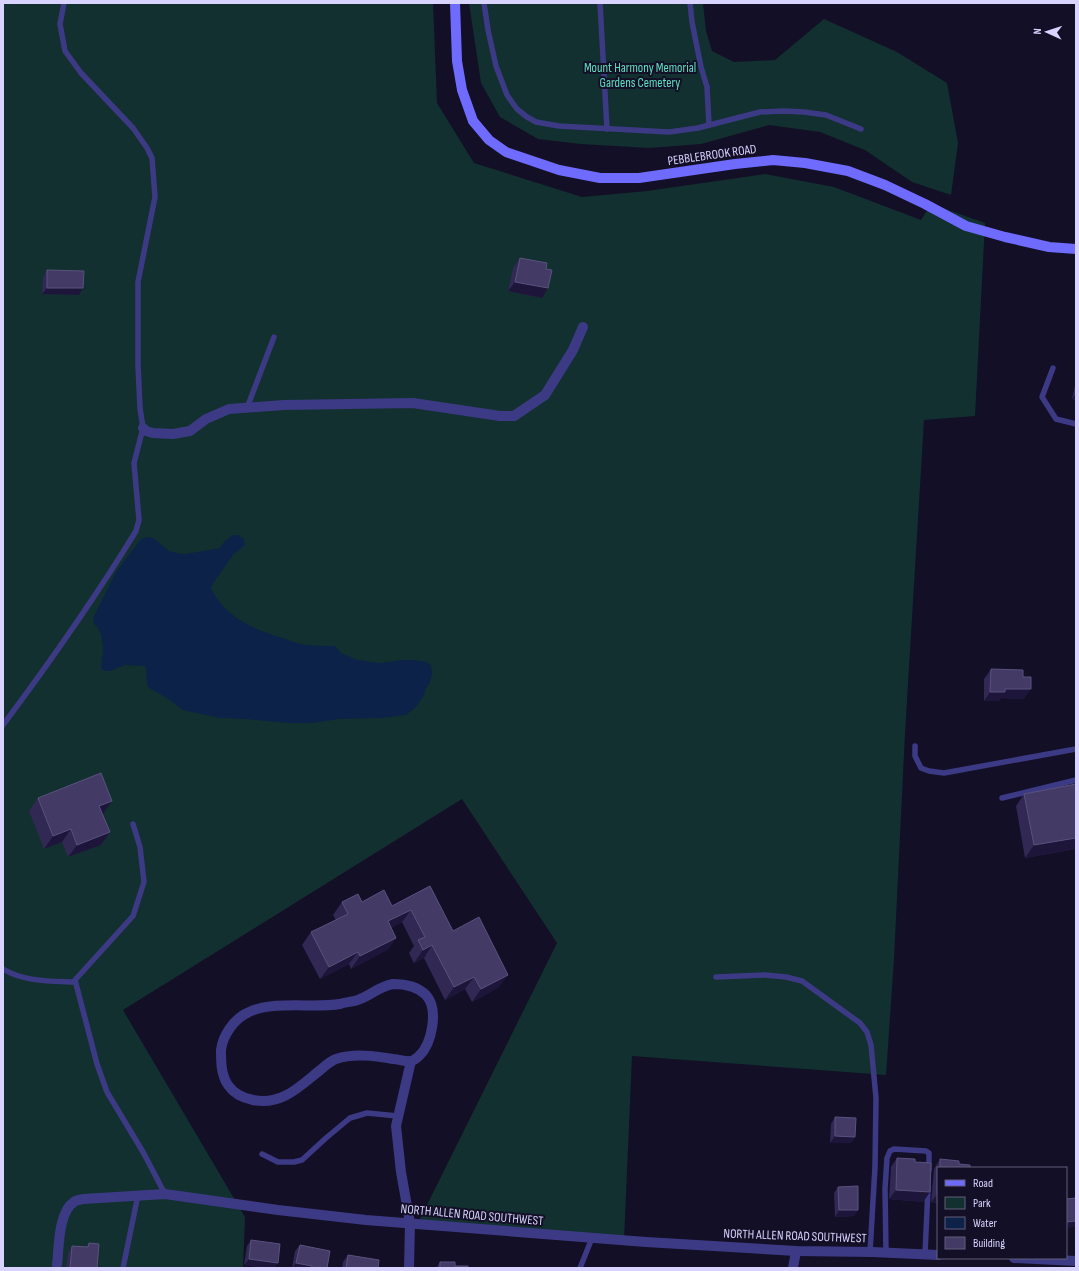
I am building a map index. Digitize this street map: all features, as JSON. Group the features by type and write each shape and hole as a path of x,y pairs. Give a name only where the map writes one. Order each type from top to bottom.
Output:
{"street":[{"name":"PEBBLEBROOK ROAD","path":"455,3 457,61 462,90 473,120 489,140 506,152 559,170 600,178 638,178 773,160 805,163 848,171 885,185 966,226 1049,247 1076,249"},
{"path":"143,428 146,431 153,433 173,434 190,431 206,419 229,409 284,405 414,403 500,416 514,416 545,395 573,350 583,327"},
{"path":"403,984 412,986 426,996 432,1008 430,1038 427,1046 419,1057 411,1061 371,1056 349,1056 336,1059 293,1092 276,1100 261,1102 239,1096 233,1092 227,1085 221,1062 222,1045 228,1029 235,1020 243,1014 256,1008 266,1006 319,1006 338,1004 361,999 385,985 403,984"},
{"path":"409,1268 410,1223 401,1172 396,1126 411,1061"},
{"name":"NORTH ALLEN ROAD SOUTHWEST","path":"57,1265 62,1223 66,1210 74,1202 83,1199 165,1194 278,1210 410,1223 592,1238 796,1251 886,1252 937,1255"},
{"path":"793,1268 796,1251"},
{"path":"1035,1259 1076,1261"}],"lane":[{"path":"3,725 61,647 77,621 94,598 136,531 138,520 134,463 143,428 140,408 138,365 138,282 155,197 152,158 133,128 81,73 65,51 60,24 64,3"},
{"path":"484,3 496,66 507,95 517,109 536,122 607,129 669,132 709,125 760,112 804,112 826,115 861,129"},
{"path":"600,3 607,129"},
{"path":"690,3 707,88 709,125"},
{"path":"247,408 274,337"},
{"path":"1053,368 1042,397 1056,419 1076,424"},
{"path":"915,746 915,756 921,768 929,771 944,773 1076,749"},
{"path":"1002,798 1076,780"},
{"path":"133,824 140,847 144,882 133,916 75,980 75,982 97,1064 107,1092 143,1152 165,1194"},
{"path":"3,969 25,978 75,982"},
{"path":"716,977 765,975 802,980 860,1023 867,1032 872,1051 876,1098 875,1167 870,1252"},
{"path":"262,1154 278,1162 294,1162 302,1160 350,1118 367,1114 398,1116"},
{"path":"886,1252 885,1189 887,1158 890,1151 894,1149 926,1151 929,1153 928,1175"},
{"path":"925,1254 928,1183"},
{"path":"123,1268 138,1195"},
{"path":"580,1268 592,1238"}],"green space":[{"path":"3,3 433,3 437,103 474,163 582,197 647,191 765,174 834,187 921,220 931,204 985,223 975,416 924,420 905,733 894,959 886,1075 632,1056 624,1240 415,1229 557,943 462,799 123,1010 245,1217 243,1268 3,1268"},
{"name":"Mount Harmony Memorial Gardens Cemetery","path":"469,3 703,3 706,31 712,51 734,62 775,60 824,19 897,52 947,83 958,143 951,195 912,182 865,150 820,132 769,125 701,144 649,148 581,144 538,139 500,117 481,83"}],"water":[{"path":"233,535 238,535 244,539 245,545 233,555 213,583 211,589 225,608 241,621 261,631 301,644 314,646 335,646 341,653 358,660 379,663 404,660 427,662 431,665 432,675 424,695 416,707 406,715 381,718 338,719 313,723 288,723 220,718 183,710 167,698 149,688 147,685 146,668 144,666 125,665 110,671 105,671 102,669 103,649 101,634 94,624 93,618 116,572 141,539 148,537 153,538 169,551 186,554 220,548 225,541"}],"building":[{"path":"520,258 547,263 546,269 552,270 548,288 515,282"},
{"path":"47,270 84,271 83,288 47,288"},
{"path":"991,669 1023,670 1023,677 1031,677 1031,689 1005,689 1005,692 990,692"},
{"path":"101,773 112,801 99,806 110,832 77,845 71,829 53,836 38,798"},
{"path":"1076,784 1076,838 1034,845 1024,794"},
{"path":"430,886 453,931 479,917 508,975 481,989 474,977 454,987 432,945 423,950 418,940 425,937 411,910 388,921 396,938 360,956 358,952 329,967 311,932 348,914 342,902 358,894 362,902 384,890 392,906"},
{"path":"835,1117 856,1118 855,1137 835,1136"},
{"path":"897,1158 915,1159 915,1162 931,1163 930,1192 896,1190"},
{"path":"940,1159 959,1161 959,1164 970,1165 970,1167 940,1167"},
{"path":"858,1186 858,1210 839,1210 838,1187"},
{"path":"1076,1198 1076,1221 1067,1222 1067,1199"},
{"path":"251,1240 280,1244 278,1263 249,1259"},
{"path":"89,1243 99,1244 97,1268 70,1268 72,1246 88,1247"},
{"path":"300,1245 330,1251 327,1268 312,1268 312,1266 296,1263"},
{"path":"348,1255 379,1260 378,1268 346,1268"},
{"path":"440,1262 455,1262 455,1266 468,1266 468,1268 440,1268"}]}
